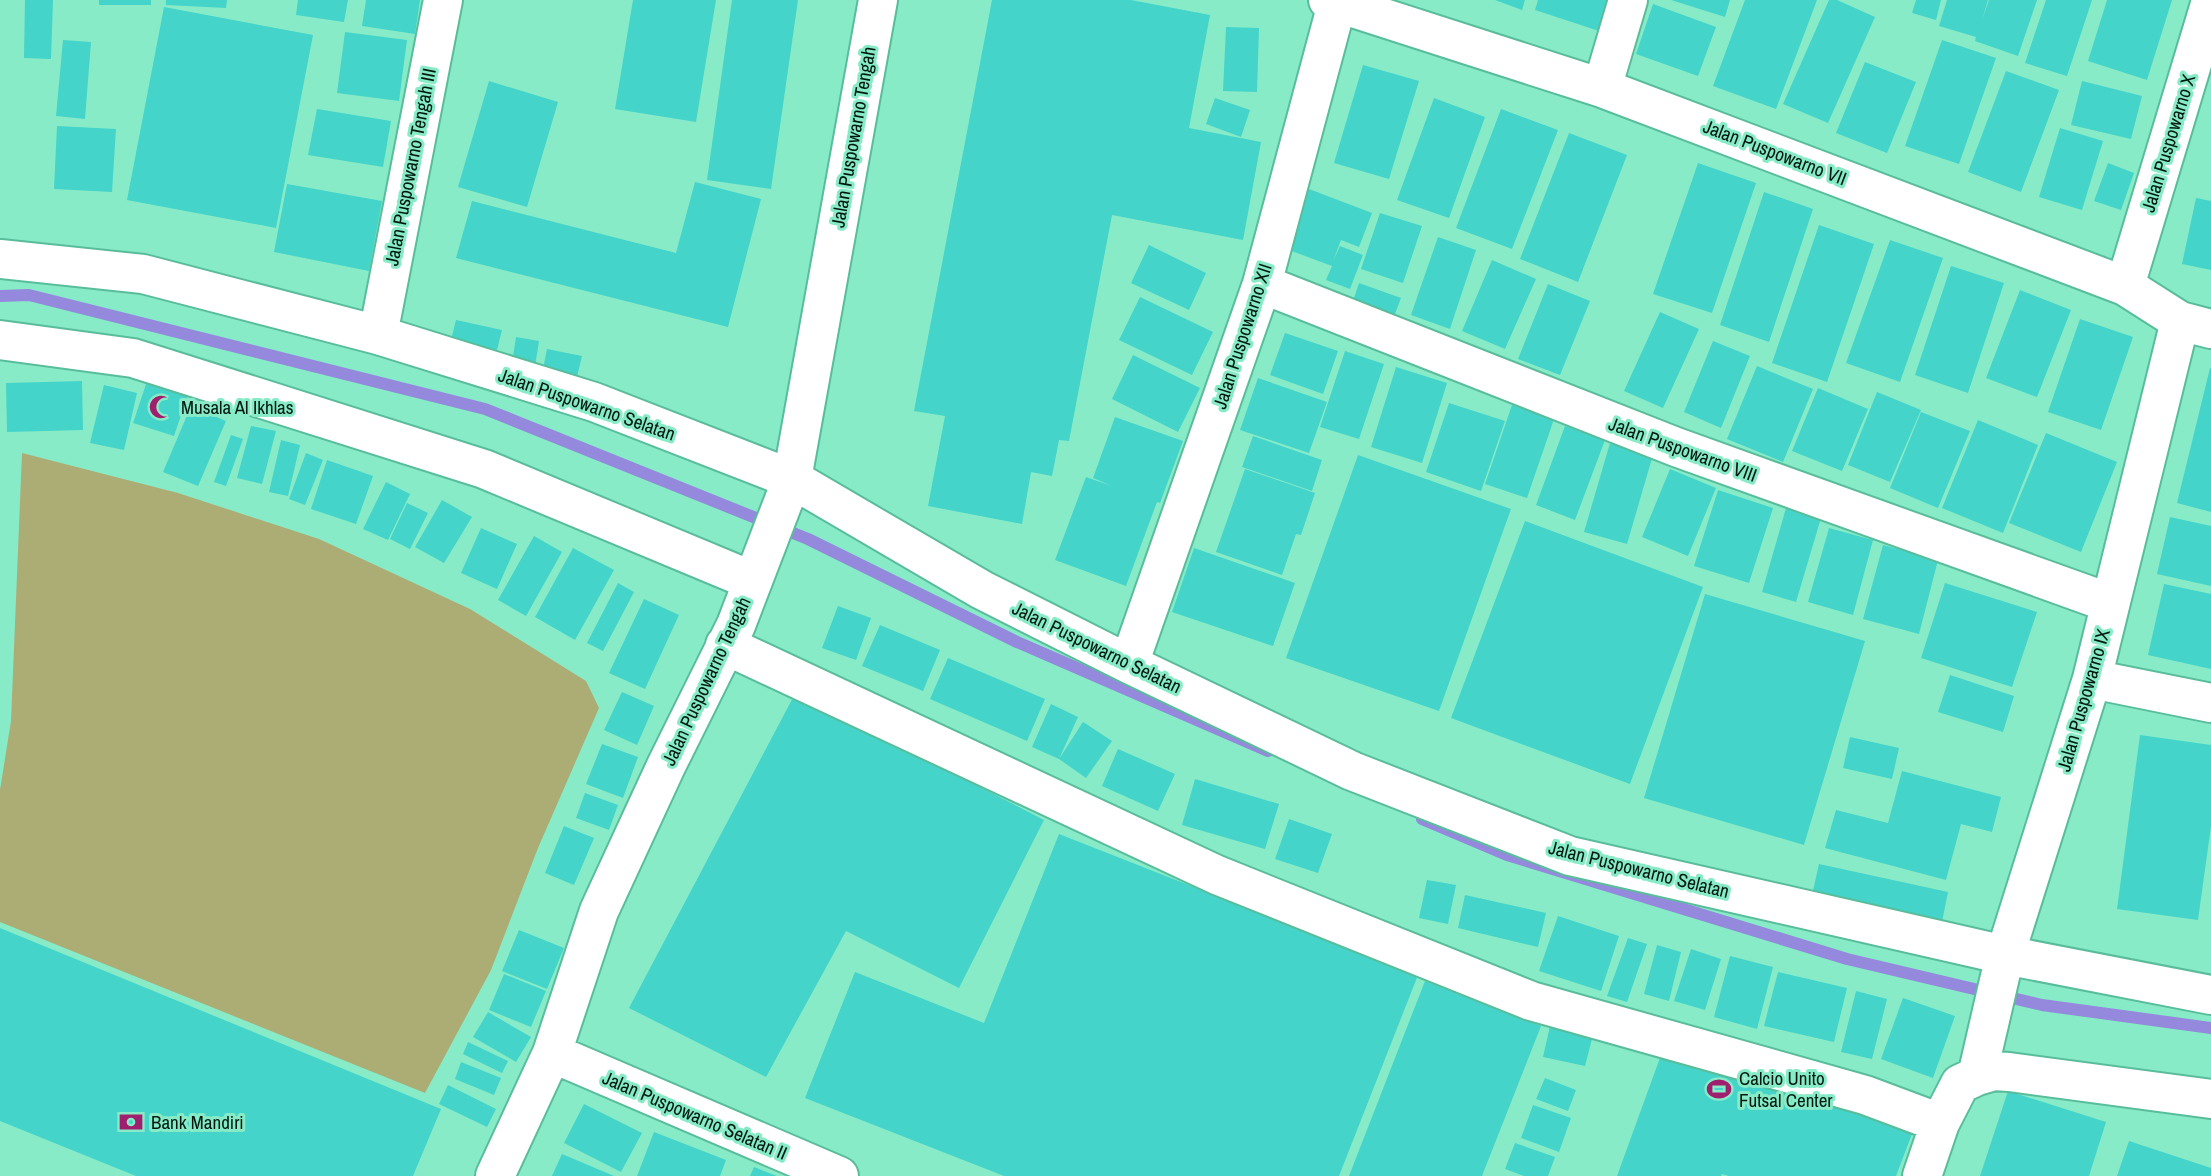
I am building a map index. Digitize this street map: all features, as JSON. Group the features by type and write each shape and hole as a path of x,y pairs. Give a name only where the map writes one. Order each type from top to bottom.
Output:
{"street":[{"name":"Jalan Puspowarno Tengah III","path":"378,335 443,0"},
{"name":"Jalan Puspowarno Tengah","path":"495,1176 552,1053 599,911 736,625 789,488 878,0"},
{"path":"1602,88 1628,0"},
{"name":"Jalan Puspowarno VII","path":"1335,1 1602,88 2125,286 2195,325"},
{"name":"Jalan Puspowarno XII","path":"1129,664 1262,284 1335,1"},
{"name":"Jalan Puspowarno X","path":"2125,286 2211,1"},
{"name":"Jalan Puspowarno Selatan","path":"0,259 143,274 378,335 594,402 789,488 1129,664 1352,771 1570,856 2002,968 2211,995"},
{"name":"Jalan Puspowarno VIII","path":"1262,284 1675,447 2110,603"},
{"name":"Jalan Puspowarno IX","path":"1980,1065 2002,968 2092,679 2110,603 2195,325"},
{"path":"0,340 133,358 471,464 756,573"},
{"path":"725,645 1217,875 1531,1001 1864,1095 1940,1123"},
{"path":"2092,679 2211,703"},
{"name":"Jalan Puspowarno Selatan II","path":"552,1053 839,1176"},
{"path":"1922,1176 1940,1123 1960,1084 1980,1065 1994,1071 2211,1098"}],"green space":[{"path":"22,453 178,493 319,539 470,609 586,681 599,708 538,848 491,970 425,1093 0,922 0,790 11,721"}],"building":[{"path":"25,0 53,0 51,59 24,58"},
{"path":"99,0 151,0 151,5 99,5"},
{"path":"166,0 227,0 226,8 166,5"},
{"path":"298,0 348,0 344,22 296,15"},
{"path":"366,0 420,0 415,34 362,26"},
{"path":"633,0 716,0 696,122 615,109"},
{"path":"732,0 798,0 771,189 707,180"},
{"path":"992,0 1131,0 1210,15 1189,128 1261,142 1243,240 1112,215 1069,441 1059,440 1052,476 1031,472 1022,524 928,506 945,416 914,411"},
{"path":"1495,0 1525,0 1522,10"},
{"path":"1538,0 1609,0 1599,31 1535,10"},
{"path":"1671,0 1730,0 1725,17"},
{"path":"1745,0 1817,0 1776,109 1713,86"},
{"path":"1829,0 1837,0 1875,17 1828,123 1783,104"},
{"path":"1916,0 1941,0 1936,20 1912,13"},
{"path":"1947,0 1988,0 1982,20 1989,0 2037,0 2018,56 1975,41 1976,37 1939,26"},
{"path":"2046,0 2092,0 2067,76 2025,63"},
{"path":"2107,0 2172,0 2147,80 2088,61"},
{"path":"1653,4 1716,27 1698,76 1636,54"},
{"path":"164,7 313,35 276,228 127,200"},
{"path":"1226,27 1259,28 1257,92 1223,91"},
{"path":"345,32 407,40 399,101 337,93"},
{"path":"63,40 91,42 85,119 56,116"},
{"path":"1942,40 1996,58 1959,164 1905,146"},
{"path":"1865,62 1916,82 1887,153 1836,133"},
{"path":"1363,65 1419,81 1389,179 1334,163"},
{"path":"2006,71 2059,90 2021,192 1968,172"},
{"path":"489,81 558,102 527,207 458,187"},
{"path":"2082,81 2142,96 2131,139 2071,125"},
{"path":"1215,98 1250,110 1241,137 1206,124"},
{"path":"1434,98 1485,117 1449,218 1397,200"},
{"path":"317,109 391,121 383,167 308,155"},
{"path":"1501,109 1558,130 1512,249 1456,228"},
{"path":"57,126 116,129 112,192 54,189"},
{"path":"2060,128 2103,141 2082,210 2039,197"},
{"path":"1569,133 1627,155 1578,282 1520,259"},
{"path":"1698,163 1756,183 1712,313 1653,294"},
{"path":"2108,163 2134,173 2121,210 2094,201"},
{"path":"695,182 761,199 728,327 456,258 472,201 676,253"},
{"path":"287,184 382,201 369,271 274,252"},
{"path":"1309,189 1372,213 1359,247 1341,240 1333,261 1340,246 1363,255 1350,289 1326,280 1332,266 1289,250"},
{"path":"1764,192 1813,209 1769,342 1720,325"},
{"path":"2196,198 2211,201 2211,270 2182,264"},
{"path":"1380,213 1422,226 1403,283 1361,269"},
{"path":"1819,225 1874,244 1827,382 1772,363"},
{"path":"1438,237 1476,250 1450,329 1411,315"},
{"path":"1890,240 1943,258 1900,382 1846,363"},
{"path":"1149,245 1206,273 1189,310 1131,283"},
{"path":"1492,260 1536,279 1505,349 1462,331"},
{"path":"1951,266 2004,283 1968,393 1915,375"},
{"path":"1359,283 1401,298 1393,319 1352,304"},
{"path":"1548,284 1590,301 1560,375 1518,359"},
{"path":"2020,290 2071,310 2037,397 1986,378"},
{"path":"1140,297 1213,332 1192,375 1119,340"},
{"path":"1660,312 1699,329 1663,408 1624,391"},
{"path":"2080,319 2133,337 2101,430 2048,412"},
{"path":"456,320 502,330 497,350 451,340"},
{"path":"1285,333 1338,351 1323,394 1270,375"},
{"path":"516,337 539,341 535,366 512,363"},
{"path":"1713,341 1750,356 1721,428 1684,412"},
{"path":"547,349 582,356 576,381 542,374"},
{"path":"1345,351 1384,364 1359,439 1320,427"},
{"path":"1133,355 1200,388 1178,432 1112,399"},
{"path":"1757,366 1813,389 1783,462 1727,439"},
{"path":"1396,367 1447,383 1422,463 1371,447"},
{"path":"2211,368 2211,512 2177,503"},
{"name":"Musala Al Ikhlas","path":"148,378 189,392 174,436 133,423"},
{"path":"1258,378 1327,402 1309,453 1240,430"},
{"path":"82,381 83,430 7,432 6,383"},
{"path":"104,385 137,393 124,450 90,443"},
{"path":"1818,388 1868,409 1842,471 1792,451"},
{"path":"1877,392 1921,410 1890,482 1848,465"},
{"path":"1449,403 1505,421 1481,491 1426,472"},
{"path":"1512,405 1554,419 1527,498 1485,484"},
{"path":"191,406 226,421 198,486 163,472"},
{"path":"1921,412 1970,431 1938,508 1890,488"},
{"path":"1115,417 1183,441 1126,586 1055,560 1086,477 1112,486 1093,478"},
{"path":"1978,420 2038,445 2003,533 1942,508"},
{"path":"251,426 276,431 262,484 237,478"},
{"path":"1565,426 1605,440 1575,520 1536,505"},
{"path":"2046,433 2117,462 2081,552 2009,523"},
{"path":"231,435 243,439 226,486 214,482"},
{"path":"1253,436 1322,460 1312,491 1242,467"},
{"path":"281,440 300,445 288,496 269,492"},
{"path":"1610,443 1653,455 1627,544 1584,532"},
{"path":"306,453 323,460 305,505 289,499"},
{"path":"1358,455 1511,509 1439,711 1286,658"},
{"path":"327,460 373,476 356,524 311,509"},
{"path":"1245,469 1315,493 1301,535 1296,534 1282,575 1216,552"},
{"path":"1670,469 1716,488 1688,556 1642,537"},
{"path":"386,482 410,494 388,540 363,529"},
{"path":"1718,490 1773,508 1749,583 1694,566"},
{"path":"442,500 472,517 444,563 415,547"},
{"path":"407,503 428,513 410,549 390,539"},
{"path":"1786,508 1821,518 1796,602 1762,592"},
{"path":"2170,517 2211,526 2211,586 2157,574"},
{"path":"1525,521 1703,587 1630,784 1451,718"},
{"path":"481,528 517,544 497,589 461,573"},
{"path":"1829,528 1873,540 1853,615 1808,602"},
{"path":"534,536 562,552 526,616 498,600"},
{"path":"1883,545 1938,560 1919,634 1863,619"},
{"path":"573,548 614,570 575,640 535,617"},
{"path":"1194,548 1295,583 1273,646 1172,612"},
{"path":"618,583 634,592 603,651 587,643"},
{"path":"1945,583 2037,612 2012,687 1921,658"},
{"path":"2164,584 2211,594 2211,669 2148,655"},
{"path":"1705,594 1865,641 1804,845 1644,798"},
{"path":"644,599 679,615 645,689 609,673"},
{"path":"838,606 871,618 856,660 822,648"},
{"path":"880,625 940,650 923,691 862,666"},
{"path":"948,658 1045,699 1027,741 930,699"},
{"path":"1950,675 2014,696 2003,732 1938,712"},
{"path":"622,692 654,706 637,745 604,730"},
{"path":"796,692 1044,820 959,988 846,931 766,1077 629,1008"},
{"path":"1051,704 1078,717 1059,759 1032,747"},
{"path":"1083,722 1112,741 1086,778 1059,759"},
{"path":"2140,735 2211,745 2211,826 2198,920 2117,909"},
{"path":"1850,737 1899,748 1892,779 1843,768"},
{"path":"602,744 638,757 623,798 586,784"},
{"path":"1118,749 1175,774 1158,811 1102,786"},
{"path":"1902,771 2001,797 1992,832 1961,824 1946,880 1825,848 1836,810 1888,823"},
{"path":"1195,779 1279,804 1265,849 1182,825"},
{"path":"585,793 618,805 609,830 576,818"},
{"path":"1289,819 1332,834 1318,873 1275,859"},
{"path":"564,826 594,838 574,885 545,873"},
{"path":"1059,834 1418,975 1339,1176 1004,1176 805,1098 855,972 984,1023"},
{"path":"1819,864 1948,892 1940,932 1810,904"},
{"path":"1427,880 1456,885 1448,924 1419,918"},
{"path":"1465,895 1546,913 1538,947 1458,928"},
{"path":"1558,916 1619,936 1601,991 1539,971"},
{"path":"0,928 441,1109 413,1176 136,1176 0,1121"},
{"path":"519,930 564,948 547,989 502,971"},
{"path":"1628,938 1647,944 1627,1002 1607,996"},
{"path":"1657,945 1681,952 1669,1001 1644,994"},
{"path":"1691,949 1721,959 1705,1010 1674,1001"},
{"path":"1730,956 1773,967 1757,1029 1714,1017"},
{"path":"1778,972 1847,988 1834,1042 1764,1026"},
{"path":"504,974 546,991 531,1027 489,1010"},
{"path":"1425,981 1541,1026 1482,1176 1349,1176"},
{"path":"1856,991 1887,999 1872,1059 1841,1052"},
{"path":"1903,998 1955,1016 1933,1078 1881,1059"},
{"path":"488,1012 531,1037 516,1062 473,1037"},
{"path":"1550,1026 1593,1035 1585,1066 1543,1057"},
{"path":"468,1042 508,1061 502,1073 463,1054"},
{"name":"Calcio Unito Futsal Center","path":"1665,1044 1912,1134 1896,1176 1617,1176"},
{"path":"461,1062 501,1078 494,1095 455,1079"},
{"path":"1545,1078 1576,1090 1568,1111 1536,1099"},
{"path":"448,1085 496,1109 487,1127 439,1104"},
{"path":"2008,1091 2106,1122 2089,1176 1980,1176"},
{"path":"584,1104 642,1133 621,1172 564,1143"},
{"path":"1533,1105 1571,1118 1559,1152 1521,1138"},
{"path":"654,1132 726,1160 720,1176 637,1176"},
{"path":"2129,1141 2211,1168 2211,1176 2117,1176"},
{"path":"1515,1143 1555,1157 1548,1176 1524,1176 1505,1169"},
{"path":"562,1154 614,1176 552,1176"},
{"path":"754,1167 777,1176 750,1176"}],"waterway":[{"path":"0,296 29,295 485,409 808,539 1017,642 1268,751"},
{"path":"1422,819 1507,855 1847,959 2042,1005 2211,1028"}],"place":[{"name":"Musala Al Ikhlas","path":"161,407"},
{"name":"Calcio Unito Futsal Center","path":"1719,1089"},
{"name":"Bank Mandiri","path":"131,1122"}]}
